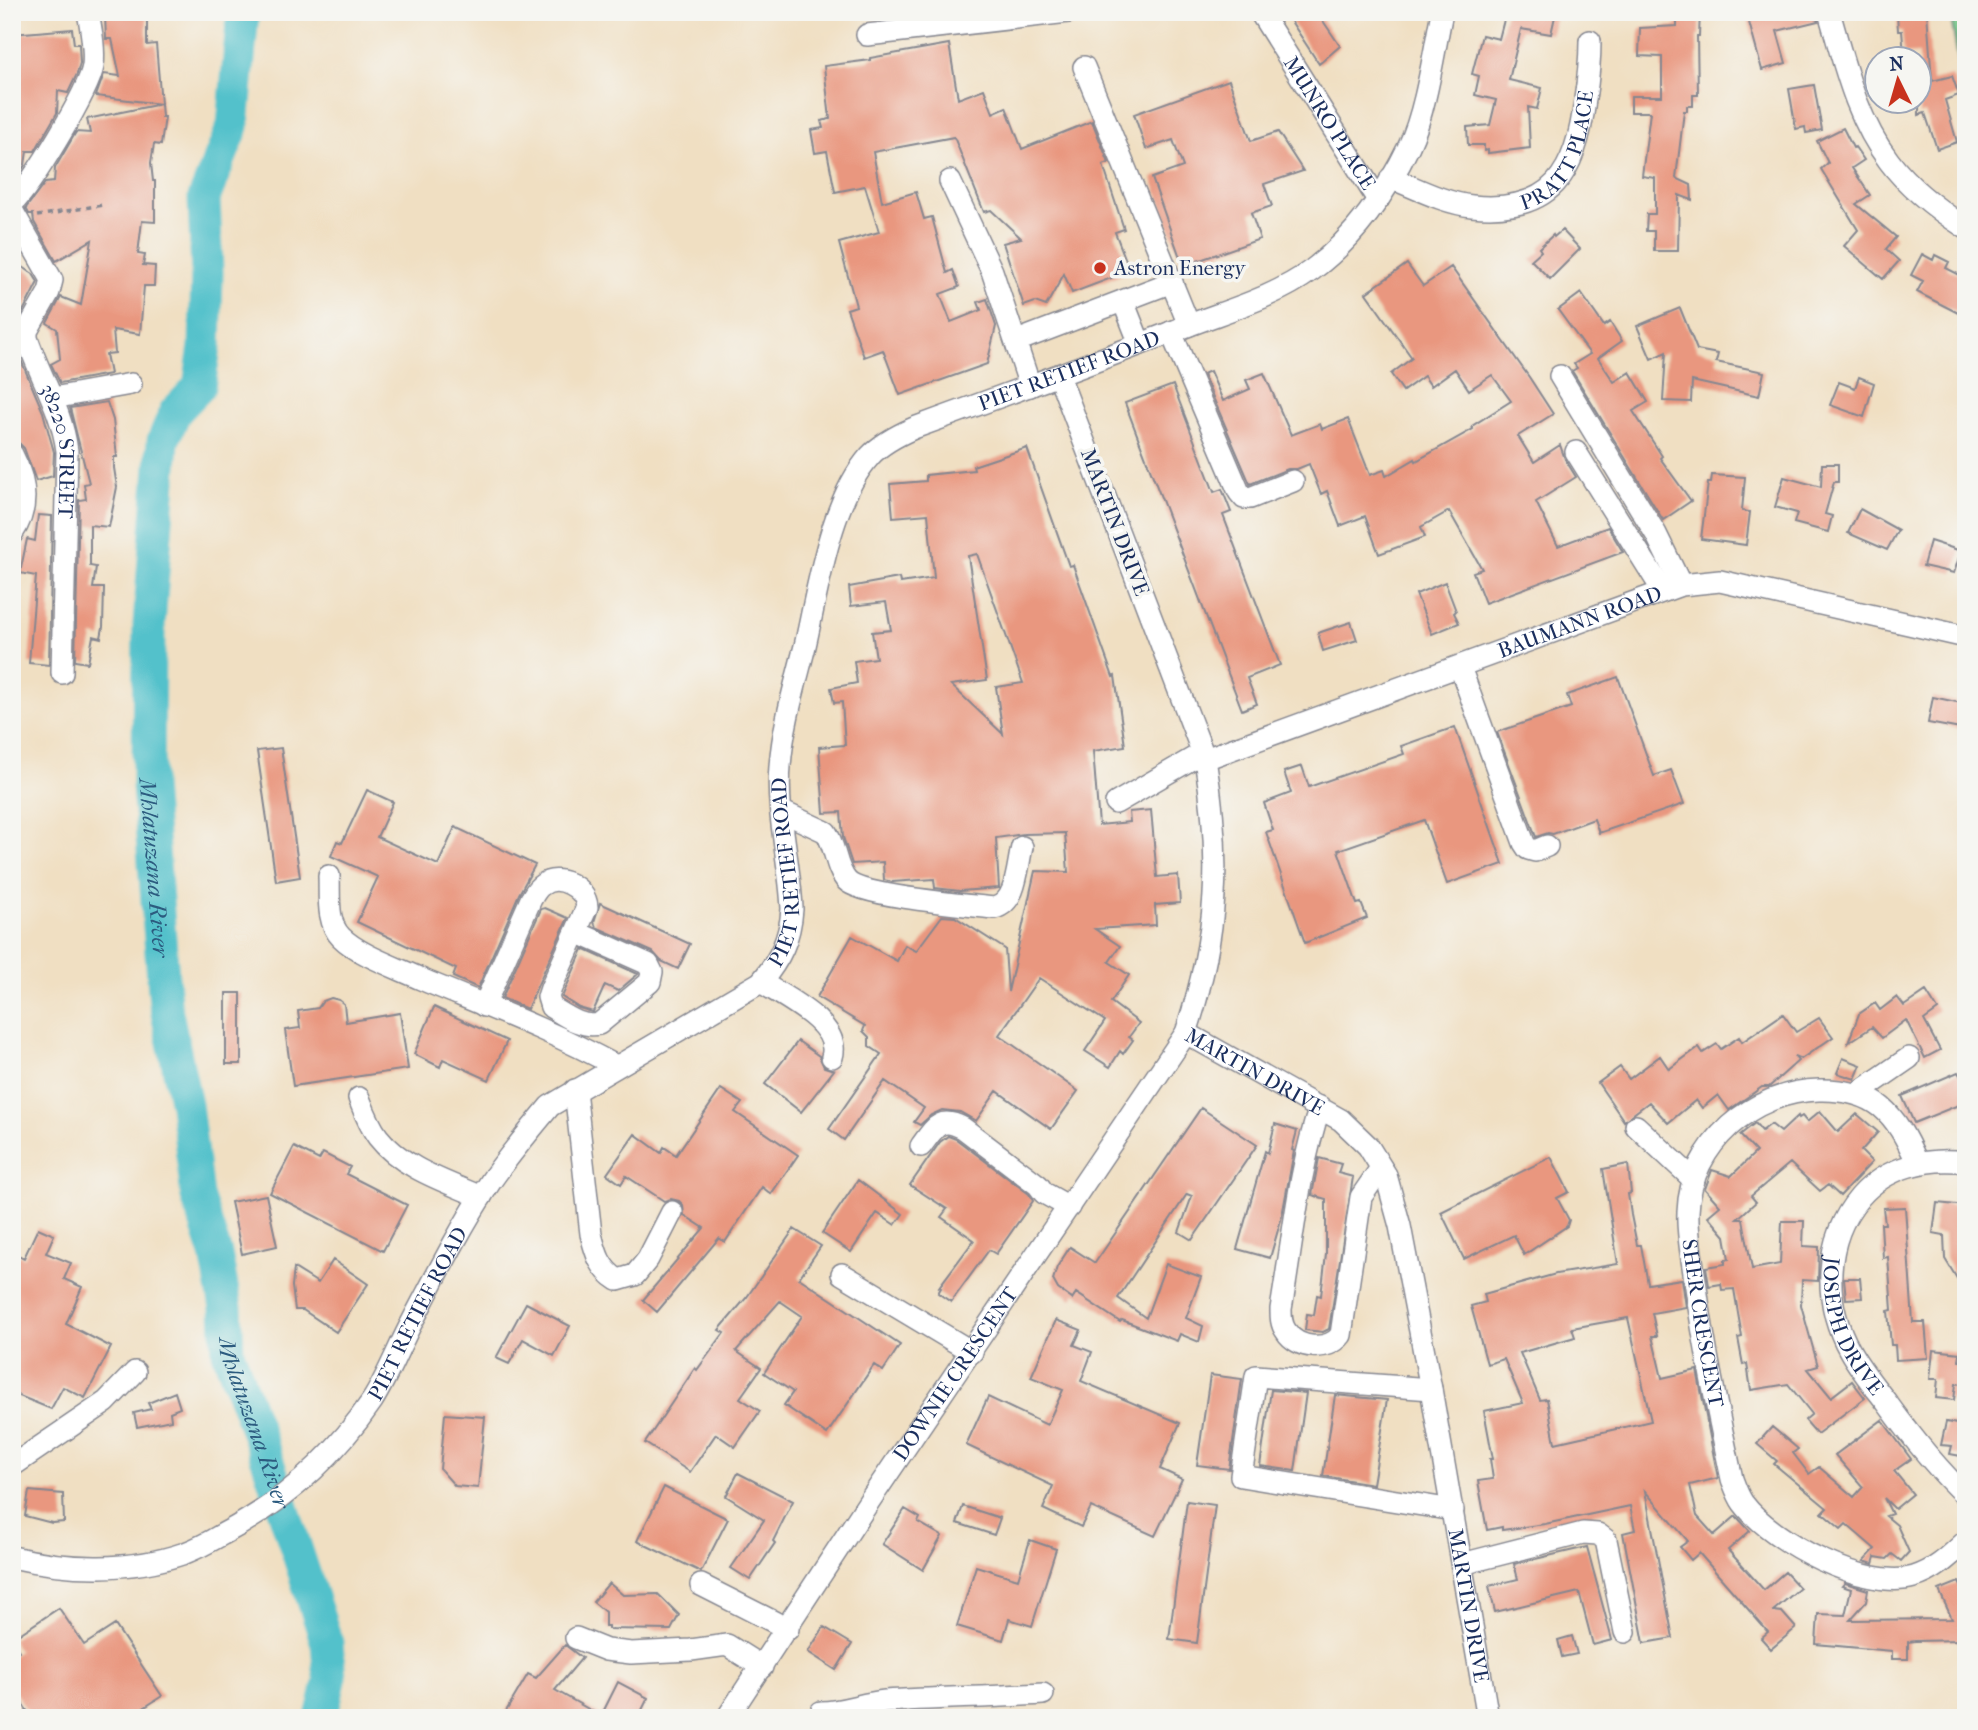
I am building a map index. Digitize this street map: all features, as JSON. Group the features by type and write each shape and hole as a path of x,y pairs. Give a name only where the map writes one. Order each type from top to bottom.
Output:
{"street":[{"path":"13,206 78,102 90,76 93,52 88,12"},
{"path":"867,35 1068,12"},
{"name":"MUNRO PLACE","path":"1260,12 1378,200"},
{"name":"PIET RETIEF ROAD","path":"12,1557 43,1564 92,1568 165,1558 187,1552 250,1520 308,1476 345,1436 373,1399 413,1319 481,1197 526,1134 550,1106 761,982 782,954 791,923 791,887 781,811 780,767 787,722 814,597 831,534 848,492 870,456 895,436 1180,329 1299,279 1328,257 1378,200 1410,143 1442,12"},
{"path":"1829,12 1858,104 1888,161 1943,213 1966,228"},
{"name":"PRATT PLACE","path":"1391,178 1469,205 1509,207 1542,195 1556,184 1579,138 1588,79 1590,41"},
{"path":"1084,67 1172,282 1180,329 1239,492 1244,498 1250,498 1293,481"},
{"path":"950,181 992,271 1030,386"},
{"name":"38220 STREET","path":"13,206 52,280 49,292 27,331 27,338 62,423 67,451 62,673"},
{"path":"1017,341 1172,282"},
{"path":"1124,300 1140,344"},
{"name":"MARTIN DRIVE","path":"1059,376 1203,756 1214,836 1215,899 1202,986 1186,1033 1341,1119 1368,1146 1385,1175 1400,1226 1431,1389 1488,1718"},
{"path":"1560,376 1662,546 1672,588"},
{"path":"53,398 131,384"},
{"path":"1576,452 1672,588"},
{"path":"12,454 26,491 19,524 12,534"},
{"name":"BAUMANN ROAD","path":"1115,803 1203,756 1460,667 1672,588 1720,581 1966,637"},
{"path":"1460,667 1524,843 1528,849 1535,851 1547,846"},
{"path":"781,811 826,832 840,872 852,886 906,897 994,908 1004,906 1009,899 1022,847"},
{"path":"329,876 331,918 341,937 384,962 484,1006 577,1033 599,1024 650,982 652,972 648,964 576,932"},
{"path":"484,1006 539,887 552,881 577,887 583,893 587,907 548,997 551,1007 616,1066"},
{"path":"761,982 828,1029 835,1048 832,1058"},
{"name":"DOWNIE CRESCENT","path":"727,1718 788,1629 870,1500 1186,1033"},
{"path":"1909,1058 1858,1093 1877,1104 1895,1121 1917,1163"},
{"path":"575,1090 591,1234 596,1255 606,1272 618,1280 635,1275 648,1259 672,1212"},
{"name":"SHER CRESCENT","path":"1858,1093 1813,1090 1778,1097 1756,1108 1730,1123 1714,1141 1694,1180 1688,1209 1688,1230 1697,1298 1732,1479 1743,1503 1770,1530 1797,1549 1860,1574 1894,1580 1912,1578 1931,1570 1950,1557 1966,1541"},
{"path":"359,1098 365,1116 378,1137 396,1154 424,1171 481,1197"},
{"path":"1320,1107 1303,1173 1281,1309 1284,1328 1288,1335 1299,1342 1325,1346 1335,1343 1341,1335 1362,1196 1381,1168"},
{"path":"921,1146 930,1133 942,1123 950,1121 1038,1185 1044,1193 1069,1208"},
{"path":"1636,1126 1694,1180"},
{"name":"JOSEPH DRIVE","path":"1966,1161 1946,1159 1917,1163 1883,1177 1864,1192 1849,1210 1832,1250 1833,1298 1839,1326 1850,1352 1905,1429 1966,1496"},
{"path":"842,1274 972,1352"},
{"path":"12,1466 106,1402 135,1372"},
{"path":"1431,1389 1256,1376 1241,1476 1453,1510"},
{"path":"1462,1564 1583,1533 1598,1534 1606,1540 1625,1632"},
{"path":"701,1585 788,1629"},
{"path":"576,1638 606,1650 631,1653 727,1645 762,1667"},
{"path":"819,1718 821,1712 882,1702 1043,1694"}],"path":[{"path":"13,206 28,217 102,205"}],"green space":[{"path":"1950,12 1966,12 1966,105"}],"building":[{"path":"1285,12 1317,12 1340,46 1319,64"},
{"path":"1506,12 1556,12 1551,34 1521,29 1509,80 1542,88 1537,109 1528,107 1530,148 1488,153 1488,150 1484,151 1484,145 1468,145 1467,127 1490,125 1496,100 1475,95 1479,76 1472,74 1482,35 1499,39"},
{"path":"1677,12 1700,12 1697,36 1698,95 1693,95 1693,106 1687,106 1687,111 1684,111 1676,178 1691,185 1692,200 1679,195 1678,251 1654,251 1654,231 1646,231 1647,214 1655,214 1655,178 1642,176 1650,112 1631,112 1631,96 1662,96 1662,57 1639,56 1640,28 1677,26"},
{"path":"1757,12 1816,12 1818,21 1777,31 1786,63 1762,70 1747,15"},
{"path":"1897,12 1927,12 1929,46 1903,46 1902,31 1898,31"},
{"path":"147,14 147,45 156,44 161,104 96,96 104,74 120,76 112,39 106,39 105,15"},
{"path":"72,29 74,44 79,44 80,63 77,74 68,93 58,91 57,113 35,151 27,151 25,165 12,183 12,84 19,83 12,60 12,34"},
{"path":"949,44 958,99 984,89 993,113 1006,107 1022,149 1092,121 1109,163 1103,165 1124,229 1115,232 1130,271 1072,293 1064,274 1046,306 1035,302 1024,306 1003,243 1021,238 991,210 984,212 954,137 873,152 882,202 916,192 924,219 932,217 947,273 953,270 959,287 940,294 951,322 981,310 978,302 987,299 996,326 987,364 900,395 883,350 864,357 847,309 856,306 839,243 879,232 865,186 835,192 827,151 815,153 811,130 823,128 821,121 830,119 824,66"},
{"path":"1952,76 1959,95 1945,100 1957,142 1937,149 1926,116 1932,116 1932,81"},
{"path":"1229,80 1251,141 1278,132 1303,171 1264,184 1272,206 1251,213 1260,239 1183,266 1152,178 1183,167 1173,140 1146,149 1134,114"},
{"path":"1814,85 1822,130 1806,133 1805,127 1796,129 1789,89"},
{"path":"161,104 162,117 165,117 161,145 154,144 151,163 155,181 155,222 142,221 138,254 145,255 143,265 155,266 154,286 144,286 140,334 113,330 115,353 106,354 110,374 60,383 51,364 60,359 57,329 47,323 61,297 81,305 92,240 56,261 34,222 33,214 29,214 26,208 45,183 54,182 55,168 76,132 90,133 87,119"},
{"path":"1843,128 1853,148 1855,147 1864,160 1852,168 1870,195 1856,204 1896,237 1886,249 1899,261 1883,279 1844,246 1858,230 1821,169 1828,163 1817,141"},
{"path":"1562,230 1580,249 1550,279 1531,260 1541,251 1539,248"},
{"path":"1922,254 1933,260 1935,255 1949,262 1946,268 1966,278 1966,317 1917,292 1923,281 1911,275"},
{"path":"1407,264 1423,286 1451,267 1553,414 1518,436 1534,462 1560,445 1576,477 1536,502 1558,546 1608,527 1623,552 1485,603 1473,572 1482,569 1449,511 1421,527 1425,537 1379,554 1365,516 1340,526 1327,491 1321,494 1309,464 1250,484 1203,374 1210,371 1223,401 1250,389 1246,380 1264,373 1291,435 1320,424 1322,429 1348,419 1370,475 1384,470 1386,476 1415,459 1416,461 1473,429 1472,426 1511,401 1492,375 1469,390 1455,369 1431,386 1424,376 1403,391 1391,374 1412,358 1366,293"},
{"path":"20,265 33,274 38,282 16,325 12,339 12,277"},
{"path":"1581,293 1604,326 1610,322 1622,341 1598,358 1614,382 1630,372 1648,402 1633,411 1662,456 1660,458 1691,501 1663,520 1572,371 1577,368 1574,364 1590,354 1558,310"},
{"path":"1680,308 1697,350 1718,354 1716,362 1764,372 1759,396 1692,381 1691,402 1663,401 1666,352 1651,359 1637,326"},
{"path":"12,339 43,412 54,452 53,476 36,481 24,448 12,441"},
{"path":"1859,377 1874,383 1864,417 1830,405 1839,382 1855,388"},
{"path":"1173,385 1214,492 1222,489 1231,512 1223,515 1280,665 1247,678 1257,704 1242,710 1125,403"},
{"path":"107,402 113,420 117,487 109,527 90,525 90,566 96,567 93,588 104,588 101,638 93,636 88,663 75,661 79,500 86,499 84,484 89,483 70,408"},
{"path":"1027,448 1069,566 1073,565 1113,677 1115,676 1125,746 1093,751 1099,825 1130,822 1129,812 1151,810 1157,877 1178,875 1180,903 1155,905 1156,925 1095,929 1120,946 1109,962 1129,975 1111,1002 1139,1023 1129,1037 1133,1040 1123,1054 1120,1051 1110,1067 1085,1051 1105,1021 1039,978 999,1035 1078,1091 1051,1129 997,1091 976,1121 960,1112 942,1110 920,1125 914,1122 924,1108 885,1081 844,1140 829,1129 881,1054 869,1046 869,1037 863,1031 865,1026 817,997 852,936 897,961 905,945 916,951 942,916 955,917 1005,949 1008,992 1035,871 1068,872 1065,833 1024,834 996,838 999,888 960,891 935,888 934,879 892,882 884,880 883,862 852,864 843,837 841,812 824,813 819,747 845,745 842,702 834,703 831,688 857,683 854,661 876,658 872,632 891,630 886,602 851,606 849,587 899,578 900,583 934,578 928,514 893,517 890,484 926,481 926,475 974,470 973,466","holes":["977,554 1023,683 996,687 1003,734 951,685 987,680 968,556"]},
{"path":"1822,464 1838,464 1838,482 1834,482 1825,514 1832,516 1828,532 1794,523 1797,513 1775,507 1784,477 1821,487"},
{"path":"1712,475 1745,477 1742,511 1750,512 1746,545 1701,539 1708,483 1711,483"},
{"path":"1860,509 1898,530 1887,550 1848,533"},
{"path":"38,515 52,516 49,665 29,663 36,576 20,573 27,539 35,541"},
{"path":"1930,541 1961,551 1954,573 1923,566"},
{"path":"1445,582 1459,623 1432,634 1416,594"},
{"path":"1351,622 1357,640 1323,651 1318,633"},
{"path":"1618,677 1654,776 1671,770 1684,804 1599,833 1594,819 1553,834 1536,837 1497,732 1571,707 1567,695"},
{"path":"1933,697 1966,704 1966,730 1928,723"},
{"path":"1455,727 1503,864 1447,884 1424,820 1338,850 1357,904 1361,903 1367,918 1305,943 1266,832 1273,830 1264,803 1291,793 1284,772 1302,766 1309,787 1404,754 1401,746"},
{"path":"281,748 300,877 276,881 257,751"},
{"path":"367,790 393,802 377,837 438,865 455,827 535,865 519,894 478,988 453,977 456,969 357,922 378,877 331,856 337,841 342,843"},
{"path":"600,903 690,944 678,969 661,961 653,952 596,927 594,922"},
{"path":"545,908 568,918 527,1009 502,998 541,909"},
{"path":"583,949 638,974 618,991 605,985 593,1012 579,1008 562,997"},
{"path":"1926,991 1938,1010 1924,1020 1940,1050 1925,1058 1906,1020 1882,1038 1872,1027 1848,1043 1859,1014 1875,1003 1880,1010 1897,997 1904,1006"},
{"path":"226,993 241,993 241,1064 226,1064"},
{"path":"331,998 344,1004 346,1022 400,1013 408,1069 293,1086 285,1030 300,1028 298,1011 318,1008 323,1001"},
{"path":"434,1007 507,1041 489,1080 443,1059 440,1067 414,1054"},
{"path":"1783,1014 1796,1032 1819,1018 1833,1037 1801,1059 1794,1056 1798,1061 1769,1087 1762,1087 1729,1110 1718,1095 1702,1108 1696,1100 1668,1123 1649,1102 1624,1121 1598,1083 1620,1067 1629,1079 1660,1056 1669,1069 1699,1047 1703,1053 1717,1044 1721,1049 1739,1037 1742,1042"},
{"path":"798,1041 819,1056 824,1067 834,1070 801,1112 765,1084"},
{"path":"1843,1058 1861,1065 1855,1079 1837,1073"},
{"path":"1958,1072 1961,1077 1966,1076 1966,1102 1914,1123 1902,1096"},
{"path":"721,1089 742,1103 735,1112 798,1155 771,1194 762,1187 725,1242 719,1238 657,1312 643,1300 704,1228 684,1215 683,1205 679,1201 664,1201 626,1176 621,1184 607,1174 635,1134 661,1153 664,1147 676,1155"},
{"path":"1201,1108 1257,1145 1192,1240 1179,1232 1192,1196 1187,1194 1118,1298 1146,1318 1166,1264 1201,1277 1186,1318 1203,1326 1199,1342 1180,1334 1177,1341 1122,1320 1120,1322 1076,1293 1072,1299 1058,1289 1053,1280 1057,1267 1070,1247 1095,1263"},
{"path":"1820,1111 1838,1132 1857,1114 1878,1132 1861,1151 1872,1162 1840,1196 1828,1185 1820,1191 1790,1163 1751,1196 1756,1202 1737,1219 1743,1219 1752,1269 1780,1264 1782,1221 1804,1221 1803,1246 1819,1247 1818,1281 1802,1280 1801,1305 1818,1366 1808,1369 1831,1397 1852,1381 1865,1398 1817,1434 1805,1420 1812,1414 1788,1384 1751,1390 1747,1364 1743,1365 1738,1338 1742,1337 1734,1289 1722,1290 1721,1284 1709,1286 1706,1267 1725,1264 1725,1260 1729,1259 1725,1236 1708,1216 1720,1206 1705,1189 1712,1170 1731,1176 1756,1152 1740,1135 1755,1123 1762,1131 1771,1124 1781,1132 1798,1116 1802,1116 1807,1122"},
{"path":"1275,1124 1297,1131 1282,1216 1270,1258 1237,1249"},
{"path":"948,1136 956,1139 1029,1194 1033,1201 996,1254 989,1250 951,1302 938,1293 941,1288 939,1287 974,1240 941,1217 947,1209 910,1185 940,1142"},
{"path":"294,1147 319,1160 323,1153 350,1167 346,1174 407,1205 383,1251 270,1193"},
{"path":"1551,1157 1569,1192 1557,1198 1569,1220 1567,1226 1524,1255 1514,1235 1464,1259 1441,1212"},
{"path":"1319,1158 1341,1164 1338,1173 1353,1177 1329,1329 1323,1332 1305,1330 1307,1314 1314,1315 1317,1295 1321,1296 1326,1254 1326,1199 1312,1195"},
{"path":"1628,1164 1631,1215 1637,1245 1641,1245 1648,1284 1682,1279 1686,1307 1652,1313 1657,1336 1652,1336 1662,1378 1697,1370 1718,1478 1690,1485 1697,1516 1714,1535 1736,1516 1750,1531 1728,1550 1764,1590 1785,1572 1800,1588 1773,1611 1782,1612 1796,1628 1771,1649 1761,1638 1768,1632 1699,1553 1691,1560 1680,1547 1688,1541 1645,1491 1673,1638 1644,1643 1623,1533 1635,1530 1630,1506 1545,1524 1487,1530 1478,1481 1493,1479 1490,1459 1493,1459 1484,1411 1523,1403 1504,1359 1487,1364 1471,1306 1486,1302 1484,1294 1556,1274 1618,1264 1603,1169","holes":["1628,1318 1651,1421 1555,1443 1547,1399 1540,1400 1520,1353 1575,1337 1572,1328"]},
{"path":"858,1180 903,1214 895,1225 877,1213 851,1252 822,1233"},
{"path":"266,1195 277,1246 242,1254 231,1202"},
{"path":"1937,1203 1966,1206 1966,1293 1945,1259 1944,1235 1933,1233"},
{"path":"1905,1207 1913,1322 1925,1322 1928,1358 1896,1360 1895,1345 1891,1345 1888,1311 1892,1310 1888,1257 1883,1258 1881,1224 1885,1224 1883,1208"},
{"path":"38,1228 54,1235 46,1253 71,1263 64,1279 82,1287 66,1324 111,1347 85,1398 63,1387 51,1409 12,1393 12,1252 24,1258"},
{"path":"794,1229 821,1246 799,1278 900,1345 883,1371 874,1365 827,1434 784,1405 793,1392 764,1373 802,1316 780,1301 736,1351 761,1368 740,1398 760,1411 735,1447 716,1434 690,1472 645,1443 695,1368 697,1370 724,1333 719,1330 747,1297"},
{"path":"333,1260 368,1284 336,1332 303,1310 295,1310 292,1286 294,1268 318,1283"},
{"path":"1844,1278 1860,1278 1862,1298 1846,1299"},
{"path":"526,1303 570,1326 554,1356 523,1339 509,1364 496,1358"},
{"path":"1056,1320 1081,1330 1074,1345 1092,1352 1081,1381 1180,1423 1160,1469 1182,1479 1155,1536 1091,1507 1081,1527 1043,1509 1053,1486 966,1445 988,1397 1047,1425 1063,1390 1031,1377"},
{"path":"1933,1350 1960,1353 1959,1361 1966,1362 1966,1383 1956,1384 1954,1400 1936,1398 1938,1379 1930,1379"},
{"path":"1210,1375 1242,1379 1229,1469 1197,1465"},
{"path":"1271,1390 1306,1393 1295,1471 1260,1466"},
{"path":"175,1392 180,1408 170,1412 171,1420 137,1427 134,1413 151,1409 148,1403"},
{"path":"1335,1395 1387,1400 1373,1484 1323,1476"},
{"path":"1960,1411 1966,1412 1966,1457 1950,1454 1952,1446 1941,1445 1946,1422 1957,1424"},
{"path":"445,1414 485,1417 478,1488 455,1486 440,1469"},
{"path":"1882,1420 1911,1459 1894,1471 1913,1494 1895,1509 1884,1498 1892,1514 1886,1516 1897,1525 1909,1552 1901,1561 1892,1554 1887,1559 1875,1557 1873,1564 1864,1561 1875,1549 1846,1524 1841,1529 1822,1513 1827,1508 1774,1464 1777,1461 1757,1444 1772,1427 1798,1449 1793,1453 1809,1474 1819,1467 1854,1497 1863,1487 1835,1455"},
{"path":"738,1473 793,1501 773,1541 775,1543 750,1580 731,1568 764,1520 726,1496"},
{"path":"664,1487 728,1519 701,1572 637,1541"},
{"path":"29,1491 63,1494 64,1522 52,1523 25,1516"},
{"path":"1187,1501 1215,1505 1197,1643 1169,1639"},
{"path":"963,1506 1000,1518 994,1535 957,1523"},
{"path":"905,1509 920,1518 918,1522 942,1536 923,1570 882,1544"},
{"path":"1030,1540 1056,1549 1032,1626 1009,1619 1003,1640 957,1626 976,1566 1018,1579"},
{"path":"1587,1547 1612,1640 1593,1645 1579,1592 1495,1612 1489,1586 1518,1579 1514,1564"},
{"path":"1959,1582 1966,1596 1966,1651 1961,1640 1915,1641 1908,1642 1908,1659 1892,1659 1892,1651 1816,1644 1818,1614 1845,1615 1851,1589 1842,1586 1845,1583 1868,1590 1866,1602 1850,1620 1952,1619 1939,1590"},
{"path":"609,1583 623,1595 658,1594 679,1615 671,1630 608,1629 608,1626 605,1626 605,1612 593,1602"},
{"path":"59,1608 84,1645 115,1625 162,1696 128,1718 32,1718 12,1688 12,1656 19,1651 12,1639"},
{"path":"824,1627 852,1644 836,1670 808,1652"},
{"path":"1572,1636 1577,1654 1562,1657 1558,1640"},
{"path":"565,1645 582,1658 555,1690 601,1716 618,1682 648,1698 638,1718 502,1718 528,1674 536,1678"}],"waterway":[{"name":"Mhlatuzana River","path":"243,12 233,126 204,198 207,272 205,347 199,387 175,412 163,441 149,625 148,785 165,1003 186,1105 197,1196 216,1254 226,1308 228,1352 268,1462 327,1643 330,1680 321,1718"}],"place":[{"name":"Astron Energy","path":"1100,268"}]}
